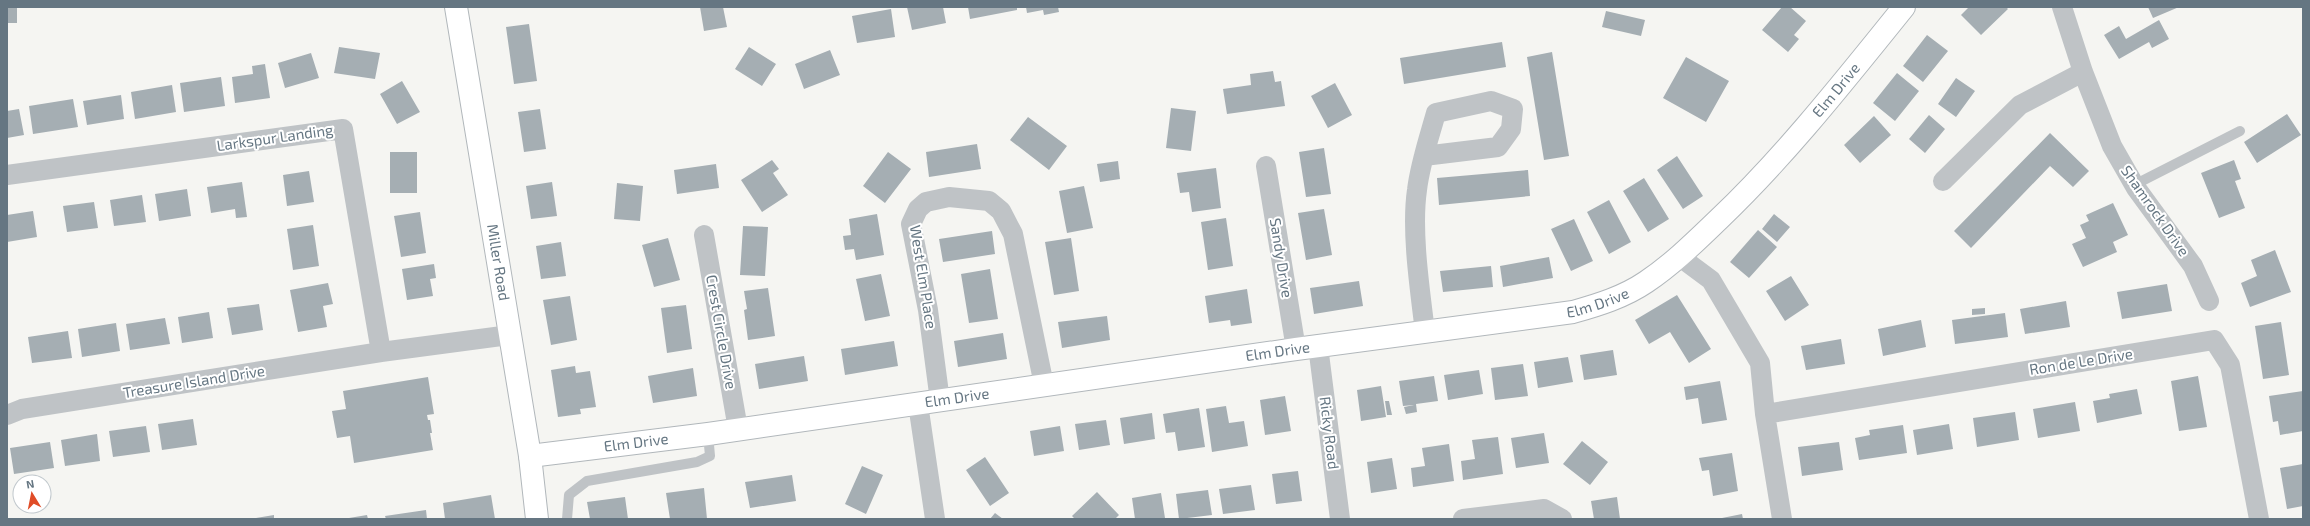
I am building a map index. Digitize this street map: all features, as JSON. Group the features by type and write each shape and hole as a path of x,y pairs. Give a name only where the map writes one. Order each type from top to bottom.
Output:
{"street":[{"name":"Miller Road","path":"456,7 530,456 537,519"},
{"name":"Elm Drive","path":"530,456 708,434 1296,349 1573,312 1607,302 1645,283 1680,257 1747,192 1810,123 1904,7"},
{"name":"Shamrock Drive","path":"2062,7 2083,72 2112,146 2134,185 2193,266 2209,301"},
{"path":"1943,181 2020,105 2083,72"},
{"name":"Larkspur Landing","path":"7,176 343,129 382,352"},
{"path":"1424,156 1416,191 1416,240 1425,332"},
{"name":"Sandy Drive","path":"1266,166 1296,349"},
{"name":"West Elm Place","path":"940,400 928,310 911,224 918,209 926,202 949,197 989,201 1001,211 1013,234 1044,385"},
{"name":"Crest Circle Drive","path":"704,235 738,429"},
{"path":"1680,257 1711,280 1760,363 1765,414 1782,519"},
{"name":"Treasure Island Drive","path":"7,415 22,409 382,352 510,335"},
{"name":"Ron de Le Drive","path":"1765,414 2214,340 2230,366 2259,519"},
{"name":"Ricky Road","path":"1318,346 1340,519"},
{"path":"918,404 935,519"},
{"path":"1463,519 1544,509 1562,519"}],"lane":[{"path":"2134,185 2240,131"},
{"path":"567,519 569,495 587,481 697,462 710,456 708,434"}],"building":[{"path":"7,7 17,7 17,23 7,23"},
{"path":"700,7 723,7 727,27 704,31"},
{"path":"907,7 943,7 946,23 912,30"},
{"path":"968,7 1017,7 1017,10 970,19"},
{"path":"1026,7 1058,7 1059,12 1044,15 1043,10 1027,13"},
{"path":"1782,7 1790,7 1806,21 1794,35 1799,39 1788,52 1762,30"},
{"path":"1969,7 2006,7 2008,9 1981,35 1961,15"},
{"path":"2148,7 2179,7 2153,18"},
{"path":"891,9 895,37 857,43 852,16"},
{"path":"1606,11 1645,20 1641,36 1602,27"},
{"path":"2159,20 2169,39 2152,48 2149,42 2119,59 2104,35 2119,26 2126,39"},
{"path":"529,24 537,81 514,84 506,27"},
{"path":"1927,35 1948,51 1923,82 1903,66"},
{"path":"1502,42 1506,67 1404,84 1400,58"},
{"path":"339,47 380,53 375,79 334,73"},
{"path":"749,47 776,64 762,86 735,69"},
{"path":"830,50 840,75 804,89 795,64"},
{"path":"1552,52 1569,156 1544,160 1527,57"},
{"path":"311,53 319,78 285,88 278,63"},
{"path":"1686,57 1729,81 1706,122 1663,98"},
{"path":"265,64 270,98 235,103 232,77 253,74 252,66"},
{"path":"1273,71 1275,82 1281,81 1285,106 1227,114 1223,89 1251,85 1250,74"},
{"path":"1897,73 1919,91 1895,121 1873,103"},
{"path":"221,77 225,106 184,112 180,83"},
{"path":"1956,78 1975,91 1956,117 1938,104"},
{"path":"402,81 420,112 397,124 380,94"},
{"path":"1335,83 1352,115 1328,128 1311,96"},
{"path":"172,85 176,112 135,119 131,92"},
{"path":"121,95 124,119 87,125 83,101"},
{"path":"73,99 78,127 33,134 29,106"},
{"path":"1171,108 1196,111 1191,151 1166,148"},
{"path":"19,109 24,135 7,138 7,111"},
{"path":"540,109 546,149 524,152 518,112"},
{"path":"2287,114 2301,135 2257,163 2244,142"},
{"path":"1929,115 1945,129 1925,153 1909,139"},
{"path":"1874,116 1891,135 1860,163 1844,145"},
{"path":"1028,117 1067,146 1049,170 1010,140"},
{"path":"2050,133 2089,171 2073,187 2050,166 1971,248 1954,231"},
{"path":"977,144 981,169 929,177 926,152"},
{"path":"1324,148 1331,194 1306,197 1299,152"},
{"path":"390,152 417,152 417,193 390,193"},
{"path":"888,152 911,169 885,203 863,186"},
{"path":"1677,156 1703,196 1683,209 1657,170"},
{"path":"772,160 779,169 773,173 788,195 762,212 741,180"},
{"path":"2234,160 2241,179 2235,181 2245,208 2219,218 2201,173"},
{"path":"1118,161 1120,179 1100,182 1097,164"},
{"path":"716,164 719,188 677,194 674,170"},
{"path":"1216,168 1221,208 1192,212 1189,192 1180,193 1177,173"},
{"path":"1528,170 1530,196 1439,205 1437,178"},
{"path":"309,171 314,202 287,206 283,175"},
{"path":"1644,178 1669,219 1648,232 1623,191"},
{"path":"242,182 247,217 236,218 235,209 211,213 207,187"},
{"path":"552,182 557,216 531,219 526,186"},
{"path":"617,183 643,186 640,221 614,219"},
{"path":"1084,186 1093,228 1067,233 1059,191"},
{"path":"187,189 191,216 159,221 155,194"},
{"path":"142,195 146,222 114,226 110,200"},
{"path":"1609,200 1631,242 1609,254 1587,212"},
{"path":"94,202 98,228 67,232 63,206"},
{"path":"2113,203 2128,235 2113,242 2117,252 2083,267 2072,244 2086,238 2080,225 2089,221 2086,215"},
{"path":"1324,209 1332,255 1306,260 1298,213"},
{"path":"33,211 37,237 7,242 7,215"},
{"path":"420,212 426,253 401,257 394,216"},
{"path":"877,214 884,255 856,260 854,249 845,250 843,236 851,235 849,219"},
{"path":"1774,214 1790,227 1777,242 1762,229"},
{"path":"1226,218 1233,266 1208,270 1201,222"},
{"path":"1574,219 1593,261 1571,271 1551,229"},
{"path":"313,225 319,266 293,270 287,229"},
{"path":"743,226 768,227 765,276 740,275"},
{"path":"1758,230 1777,247 1749,278 1730,262"},
{"path":"992,231 995,254 943,262 939,239"},
{"path":"668,238 680,280 654,287 642,245"},
{"path":"1071,238 1079,291 1054,295 1045,242"},
{"path":"561,242 566,276 541,279 536,246"},
{"path":"2275,250 2291,292 2250,307 2241,283 2257,276 2251,260"},
{"path":"1549,257 1553,278 1503,287 1500,266"},
{"path":"434,264 436,278 430,279 433,296 407,300 402,269"},
{"path":"1491,266 1493,287 1443,292 1440,271"},
{"path":"990,269 998,319 969,323 961,274"},
{"path":"881,274 890,316 865,321 856,279"},
{"path":"1791,276 1809,305 1785,321 1766,291"},
{"path":"1359,281 1363,306 1314,314 1310,288"},
{"path":"328,283 333,304 323,306 327,327 298,332 290,290"},
{"path":"2167,284 2172,311 2122,319 2117,292"},
{"path":"768,288 775,336 748,340 744,310 747,309 744,291"},
{"path":"1247,289 1252,323 1231,326 1230,320 1209,323 1205,296"},
{"path":"1677,295 1711,349 1689,363 1670,332 1649,344 1635,320"},
{"path":"570,296 577,340 551,345 543,300"},
{"path":"2066,301 2070,327 2025,334 2020,309"},
{"path":"259,304 263,330 232,335 227,308"},
{"path":"686,305 692,349 667,353 661,308"},
{"path":"1985,308 1985,314 1972,315 1972,309"},
{"path":"209,312 213,338 182,343 178,317"},
{"path":"2005,313 2008,337 1955,344 1952,320"},
{"path":"1107,316 1110,340 1062,348 1058,322"},
{"path":"165,318 170,344 130,350 126,324"},
{"path":"1921,320 1926,347 1883,356 1878,329"},
{"path":"2281,322 2289,375 2263,379 2255,326"},
{"path":"116,323 120,351 82,357 78,329"},
{"path":"68,331 72,358 32,363 28,337"},
{"path":"1003,333 1007,359 958,367 954,341"},
{"path":"1841,339 1845,364 1806,370 1801,346"},
{"path":"894,341 898,366 845,375 841,349"},
{"path":"1613,350 1617,375 1584,380 1580,355"},
{"path":"804,356 808,381 759,389 755,364"},
{"path":"1568,357 1573,382 1538,388 1534,362"},
{"path":"1523,364 1528,396 1495,400 1491,368"},
{"path":"575,366 576,373 590,371 596,407 580,409 581,414 558,417 551,370"},
{"path":"693,368 697,396 653,403 648,376"},
{"path":"1479,370 1483,394 1448,400 1444,375"},
{"path":"1434,376 1438,401 1416,404 1417,412 1406,414 1404,407 1414,405 1403,406 1399,381"},
{"path":"2198,376 2207,427 2179,431 2171,381"},
{"path":"428,377 434,414 427,415 428,420 430,420 432,433 430,433 433,450 354,463 350,436 337,438 332,411 346,409 343,391"},
{"path":"1720,381 1727,420 1702,424 1698,398 1686,400 1684,387"},
{"path":"1381,386 1386,417 1361,421 1357,390"},
{"path":"2137,389 2142,414 2097,423 2093,401 2110,398 2109,394"},
{"path":"2303,391 2303,431 2280,435 2278,421 2273,422 2269,396"},
{"path":"1285,396 1291,431 1265,435 1260,400"},
{"path":"1385,401 1389,401 1392,415 1387,415"},
{"path":"2075,402 2080,431 2038,438 2033,409"},
{"path":"1226,406 1229,423 1244,421 1248,446 1212,452 1206,409"},
{"path":"1199,408 1205,447 1178,451 1175,432 1166,433 1163,414"},
{"path":"2015,412 2019,440 1977,447 1973,418"},
{"path":"1152,413 1155,439 1124,444 1120,418"},
{"path":"193,419 197,445 162,450 158,424"},
{"path":"1106,420 1110,445 1079,450 1075,424"},
{"path":"1949,424 1953,449 1917,455 1913,430"},
{"path":"1903,425 1907,453 1859,460 1855,438 1870,435 1869,430"},
{"path":"146,426 150,452 113,457 109,431"},
{"path":"1060,426 1064,451 1034,456 1030,431"},
{"path":"1544,433 1549,463 1516,468 1511,438"},
{"path":"97,434 100,461 65,466 61,440"},
{"path":"1498,437 1503,474 1463,480 1461,461 1475,459 1472,440"},
{"path":"1582,441 1608,462 1590,485 1563,464"},
{"path":"50,442 54,468 14,474 10,448"},
{"path":"1839,442 1843,470 1802,476 1798,447"},
{"path":"1449,444 1454,481 1413,487 1411,468 1425,466 1422,448"},
{"path":"1732,453 1738,491 1713,496 1709,470 1702,471 1699,458"},
{"path":"985,457 1009,493 990,506 966,470"},
{"path":"1392,458 1397,489 1371,493 1367,462"},
{"path":"2303,464 2303,506 2287,509 2280,468"},
{"path":"862,466 883,475 866,514 845,504"},
{"path":"1298,471 1302,501 1276,504 1272,474"},
{"path":"792,475 796,501 750,508 745,482"},
{"path":"1251,485 1255,510 1223,514 1219,489"},
{"path":"704,488 707,519 670,519 666,493"},
{"path":"1208,490 1212,515 1179,519 1176,494"},
{"path":"1097,492 1119,515 1115,519 1075,519 1072,516"},
{"path":"1161,493 1165,518 1135,519 1132,498"},
{"path":"491,495 495,519 445,519 443,503"},
{"path":"625,497 628,519 590,519 587,502"},
{"path":"1617,497 1620,519 1594,519 1591,501"},
{"path":"426,510 427,519 386,519 385,516"},
{"path":"995,513 1003,519 990,519"},
{"path":"1742,514 1743,519 1722,519 1722,518"},
{"path":"274,515 274,519 256,519 256,518"},
{"path":"367,515 368,519 349,519 349,518"}]}
